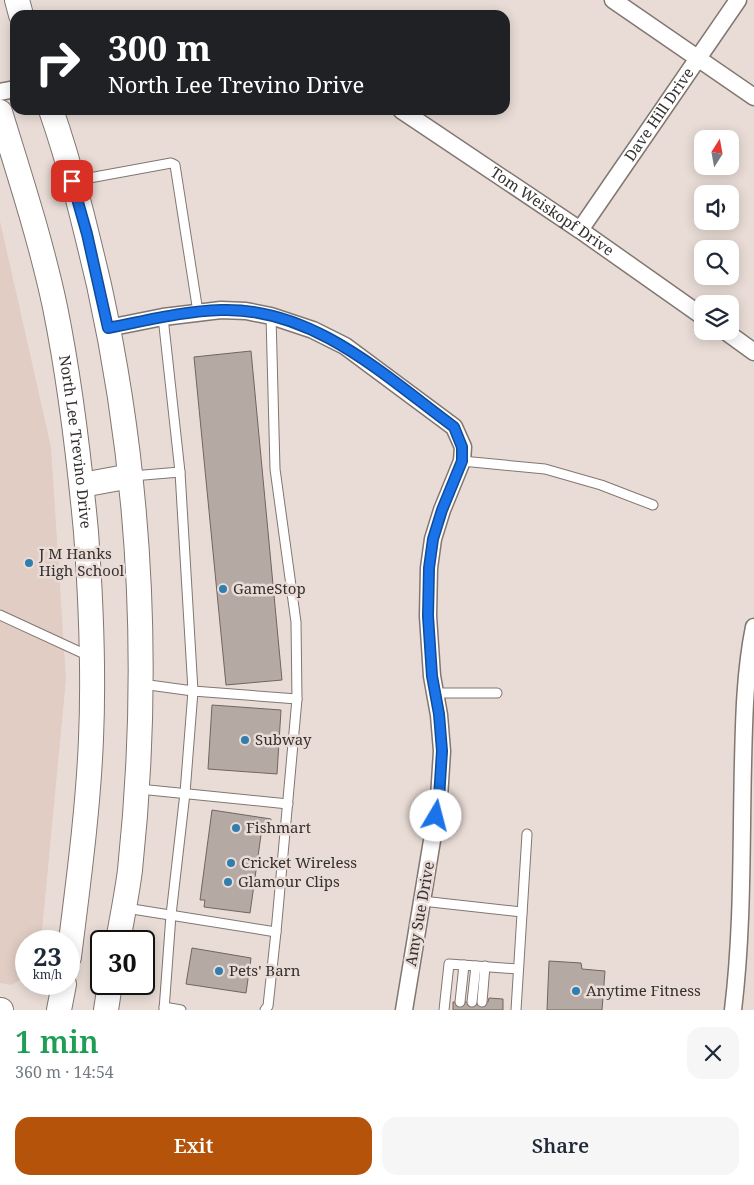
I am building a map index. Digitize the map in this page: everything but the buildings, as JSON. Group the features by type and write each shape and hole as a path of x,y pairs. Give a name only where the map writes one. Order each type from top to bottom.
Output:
{"main road":[{"name":"North Lee Trevino Drive","path":"0,112 11,183 40,244 55,306 68,376 82,485 93,658 87,814 72,930"},
{"path":"52,115 87,234 108,328 117,374 136,518 141,596 142,684 130,872 120,930"},
{"path":"82,485 131,476"},
{"path":"59,1010 62,995"},
{"path":"106,1010 108,995"}],"street":[{"path":"613,0 754,97"},
{"name":"Dave Hill Drive","path":"580,230 738,0"},
{"name":"Tom Weiskopf Drive","path":"408,115 580,230 694,310"},
{"path":"108,328 163,317 221,310 246,311 271,316 313,330 345,346 454,427 462,447 462,461"},
{"path":"737,340 754,352"},
{"name":"Amy Sue Drive","path":"404,1010 439,798 442,751 439,714 432,676 428,616 429,568 433,539 442,510 462,461"},
{"path":"733,1010 739,939 747,682 749,652 754,627"}],"lane":[{"path":"72,181 171,162 175,165 198,312"},
{"path":"265,1010 268,1006 276,932 297,699 296,622 275,469 271,316"},
{"path":"163,317 180,472 193,691 185,794 171,915 164,1009 181,1010"},
{"path":"462,461 545,469 601,485 653,504"},
{"path":"131,476 180,472"},
{"path":"0,615 93,658"},
{"path":"142,684 193,691 297,699"},
{"path":"435,693 497,693"},
{"path":"136,789 288,804"},
{"path":"516,1010 527,834"},
{"path":"422,902 522,912"},
{"path":"123,908 276,932"},
{"path":"444,1010 449,964 518,969"},
{"path":"460,1002 464,965"},
{"path":"477,1002 480,966"}],"shaded area":[{"name":"J M Hanks High School","path":"0,221 51,447 66,679 42,930 15,930 15,983 11,985 0,983"}],"place":[{"name":"J M Hanks High School","path":"29,563"},
{"name":"GameStop","path":"223,589"},
{"name":"Subway","path":"245,740"},
{"name":"Fishmart","path":"236,828"},
{"name":"Cricket Wireless","path":"231,863"},
{"name":"Glamour Clips","path":"228,882"},
{"name":"Pets' Barn","path":"219,971"},
{"name":"Anytime Fitness","path":"576,991"}],"route":[{"path":"72,181 87,234 108,328 163,317 221,310 246,311 271,316 313,330 345,346 454,427 459,435 462,447 462,461 442,510 433,539 429,568 428,616 432,676 439,714 442,751 436,816"}]}
